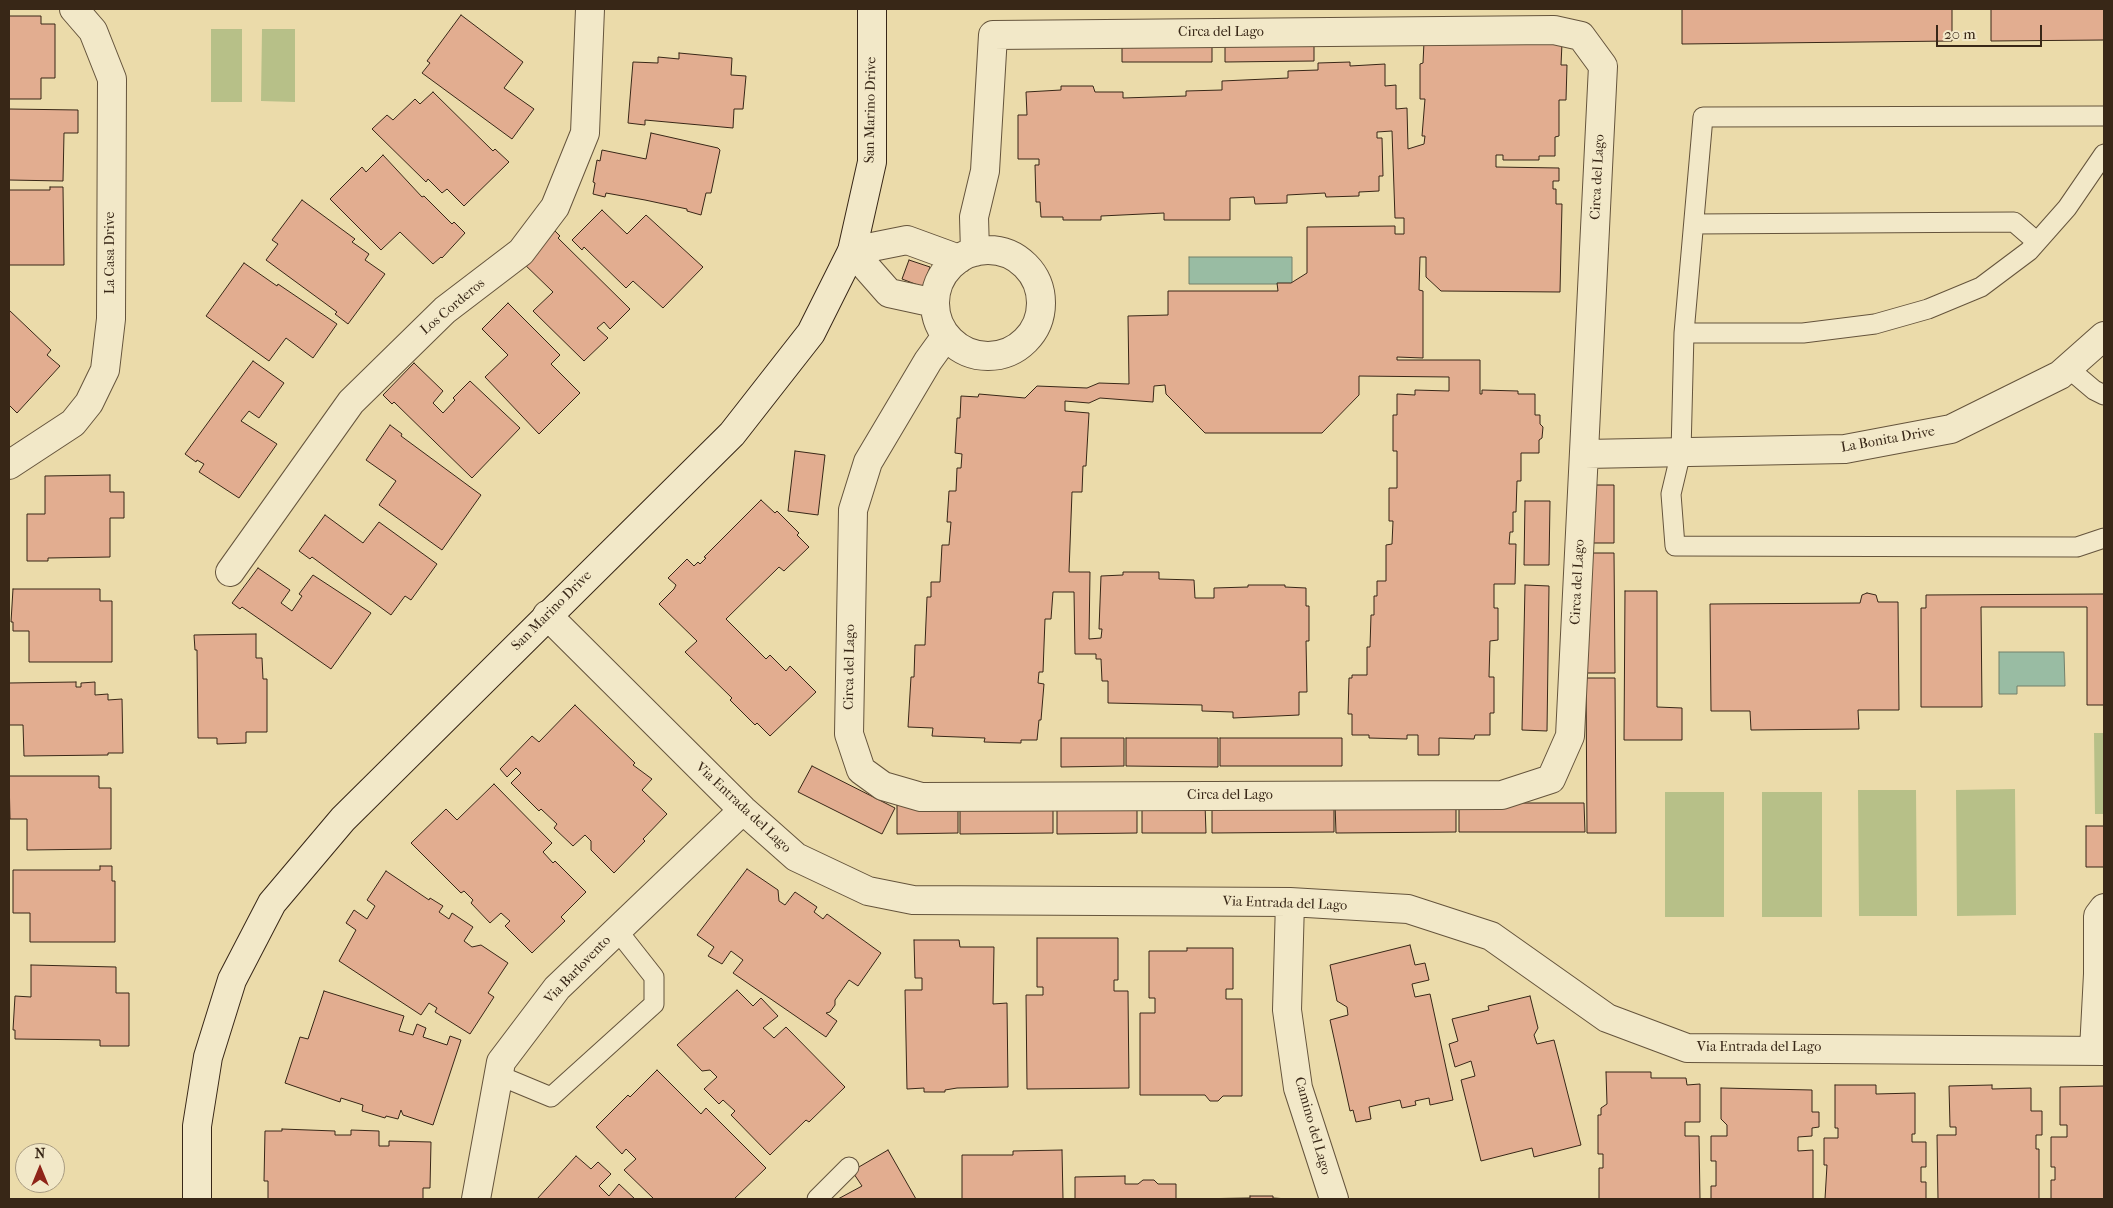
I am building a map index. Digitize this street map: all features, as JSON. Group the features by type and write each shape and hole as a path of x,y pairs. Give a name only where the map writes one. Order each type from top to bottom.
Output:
{"street":[{"name":"La Casa Drive","path":"9,465 72,422 89,402 105,370 111,318 112,79 93,31 74,9"},
{"name":"Los Corderos","path":"230,572 351,402 445,310 521,252 555,207 585,133 590,9"},
{"name":"San Marino Drive","path":"197,1199 197,1126 208,1057 232,980 272,903 344,819 547,615 732,434 811,333 852,251 872,162 872,9"},
{"name":"Circa del Lago","path":"946,336 928,361 868,462 853,510 849,734 861,770 883,786 921,797 1502,794 1551,779 1570,736 1604,66 1581,36 1554,30 993,35 985,171 967,255"},
{"path":"852,251 907,240 967,255"},
{"path":"993,250 1010,255 1025,265 1035,279 1041,296 1040,314 1034,330 1023,343 1008,352 991,356 966,351 946,336 938,321 935,303 937,286 946,270 967,255 993,250"},
{"path":"852,251 889,293 935,303"},
{"name":"La Bonita Drive","path":"1585,454 1845,449 1951,429 2060,375 2104,336"},
{"name":"Via Entrada del Lago","path":"547,615 743,810 796,857 868,891 913,900 1290,902 1408,908 1491,936 1607,1018 1686,1048 2099,1050 2098,916 2104,908"},
{"name":"Via Barlovento","path":"476,1199 501,1062 557,988 743,810"},
{"name":"Camino del Lago","path":"1290,902 1287,1010 1298,1088 1334,1199"}],"lane":[{"path":"2104,116 1703,117 1684,333 1681,452 1671,494 1675,546 2077,546 2104,538"},
{"path":"1684,333 1803,333 1875,324 1928,308 1981,287 2029,251 2067,208 2104,154"},
{"path":"1694,224 2014,222 2037,242"},
{"path":"2068,368 2094,390 2104,395"},
{"path":"498,1075 551,1097 654,1004 654,977 618,930"},
{"path":"818,1199 849,1166"}],"shaded area":[{"path":"211,29 242,29 242,102 211,102"},
{"path":"262,29 295,29 295,102 261,101"},
{"path":"1189,257 1292,257 1292,284 1189,284"},
{"path":"1999,652 2064,652 2065,686 2017,686 2017,694 1999,694"},
{"path":"2094,733 2104,733 2104,814 2095,814"},
{"path":"2015,789 2016,915 1957,916 1956,790"},
{"path":"1858,790 1916,790 1917,916 1859,916"},
{"path":"1665,792 1724,792 1724,917 1665,917"},
{"path":"1762,792 1822,792 1822,917 1762,917"}],"building":[{"path":"1682,9 1952,9 1952,41 1682,44"},
{"path":"1991,9 2104,9 2104,40 1991,41"},
{"path":"461,15 523,62 504,88 534,109 512,139 422,73 430,63 427,61"},
{"path":"9,16 41,16 41,24 55,24 55,78 41,78 41,99 9,99"},
{"path":"1314,35 1314,61 1225,62 1225,36"},
{"path":"1212,36 1212,62 1122,62 1122,37"},
{"path":"1424,42 1562,43 1561,65 1567,65 1566,100 1559,100 1559,136 1555,137 1555,156 1539,156 1539,160 1503,160 1503,155 1496,155 1496,167 1559,168 1559,181 1553,181 1553,189 1556,189 1556,204 1562,204 1560,292 1441,291 1426,277 1426,257 1420,257 1419,290 1423,291 1423,358 1397,357 1397,360 1480,360 1480,394 1482,394 1482,390 1518,391 1518,394 1535,394 1535,415 1540,415 1540,424 1543,427 1542,438 1539,440 1539,453 1521,453 1521,481 1517,481 1516,512 1513,512 1513,532 1510,532 1509,544 1516,544 1515,584 1494,584 1494,608 1498,608 1498,640 1490,641 1489,677 1494,677 1494,713 1490,713 1490,735 1475,735 1474,739 1439,738 1439,755 1418,755 1418,735 1407,735 1407,739 1369,738 1369,735 1352,735 1352,714 1348,714 1349,678 1352,678 1352,675 1367,675 1367,647 1370,647 1371,615 1374,615 1374,596 1377,596 1377,581 1386,581 1386,545 1392,544 1393,521 1389,521 1389,488 1397,488 1397,451 1393,451 1393,415 1397,415 1397,394 1415,395 1415,390 1449,391 1449,377 1359,376 1359,395 1322,433 1205,433 1166,394 1165,385 1154,386 1153,402 1100,398 1089,403 1065,401 1065,411 1089,413 1086,466 1083,466 1082,492 1072,492 1069,572 1090,572 1089,639 1101,638 1102,629 1099,629 1101,576 1123,575 1123,572 1159,572 1159,579 1194,580 1195,598 1214,598 1214,588 1248,587 1248,585 1285,585 1285,587 1306,588 1306,606 1309,606 1309,641 1306,641 1307,692 1299,692 1299,715 1233,718 1233,712 1202,711 1202,705 1108,703 1108,681 1102,681 1101,659 1096,659 1096,654 1075,654 1074,592 1053,592 1051,619 1045,619 1043,672 1039,672 1038,683 1044,684 1037,740 1021,740 1021,743 984,742 985,738 932,736 933,728 908,727 911,677 914,677 915,645 925,645 927,597 931,597 931,582 940,582 942,545 949,545 951,522 947,522 949,491 956,491 957,468 961,468 962,454 955,453 957,418 960,418 961,396 978,397 979,394 1025,398 1037,386 1087,388 1099,383 1129,384 1128,316 1168,315 1168,291 1278,291 1277,283 1291,283 1307,273 1307,227 1395,226 1395,234 1404,234 1404,218 1395,218 1392,131 1377,132 1377,138 1382,138 1383,176 1379,176 1379,191 1359,192 1359,196 1326,197 1325,193 1287,195 1287,203 1255,204 1254,197 1230,198 1230,220 1164,220 1164,213 1101,216 1101,220 1063,220 1063,217 1041,217 1040,202 1036,202 1035,165 1039,165 1039,159 1018,159 1018,115 1027,115 1026,92 1061,90 1061,86 1093,86 1095,92 1123,92 1123,98 1186,96 1186,91 1222,90 1222,81 1288,78 1288,71 1318,70 1318,63 1350,62 1350,66 1385,64 1385,86 1396,85 1396,109 1407,108 1408,149 1424,144 1425,136 1422,136 1425,99 1420,99 1420,64 1423,63"},
{"path":"679,53 732,58 731,75 746,76 743,109 734,109 733,128 645,120 645,125 628,123 633,62 658,63 658,57 679,59"},
{"path":"433,92 493,151 495,149 509,162 464,206 447,189 442,193 428,179 426,182 372,129 387,115 393,120 415,99 420,104"},
{"path":"9,109 78,110 78,133 64,133 63,181 9,180"},
{"path":"651,133 720,150 711,193 706,193 701,215 687,211 687,209 645,200 606,193 605,197 593,194 597,160 600,161 602,150 646,159"},
{"path":"383,155 422,197 424,196 452,224 454,222 465,233 442,258 433,264 400,232 381,250 330,199 362,167 366,172"},
{"path":"50,187 63,187 64,265 9,265 9,190 50,190"},
{"path":"302,200 355,239 352,242 369,254 365,260 385,274 348,324 335,314 337,312 266,260 278,244 272,240"},
{"path":"602,210 627,234 646,215 703,267 663,308 633,281 626,288 584,247 582,250 572,240"},
{"path":"551,227 560,236 558,238 630,309 610,329 604,322 597,328 608,338 584,361 533,311 553,292 519,259"},
{"path":"909,260 930,267 923,287 902,279"},
{"path":"244,263 337,324 313,358 286,338 269,361 206,316"},
{"path":"508,303 560,355 551,364 580,393 539,434 485,377 508,355 482,329"},
{"path":"9,310 51,350 47,355 60,366 17,413 9,405"},
{"path":"253,361 284,383 259,418 249,411 241,421 277,444 239,498 199,472 204,464 197,460 196,462 185,454"},
{"path":"414,363 443,391 433,403 443,413 455,400 453,398 470,381 520,428 472,478 394,402 392,404 383,395"},
{"path":"390,425 402,434 401,436 481,495 442,550 379,505 396,481 366,460"},
{"path":"795,451 825,455 818,515 788,511"},
{"path":"110,475 110,492 124,492 124,518 110,518 110,557 48,558 48,561 27,561 27,514 45,514 45,476"},
{"path":"1586,485 1614,485 1614,543 1586,543"},
{"path":"761,500 775,513 777,511 799,533 797,535 809,547 784,571 779,567 726,619 766,659 770,655 786,671 790,666 816,692 770,736 757,723 755,725 730,700 732,698 685,652 697,641 659,604 676,585 668,578 687,559 694,566 698,562 700,564 706,558 704,557"},
{"path":"1525,501 1550,501 1549,565 1524,565"},
{"path":"325,515 363,543 379,522 437,564 411,600 405,596 391,615 312,557 310,559 299,551"},
{"path":"1585,553 1614,553 1615,673 1586,673"},
{"path":"258,568 290,590 281,603 292,611 302,596 299,594 313,575 371,613 331,669 242,607 240,609 232,603"},
{"path":"1525,585 1549,586 1547,731 1522,730"},
{"path":"13,589 100,589 100,601 112,601 112,662 29,662 29,631 13,631 13,622 11,622"},
{"path":"1625,591 1657,591 1657,707 1682,708 1682,740 1624,740"},
{"path":"1867,593 1876,595 1878,602 1898,602 1899,710 1858,710 1859,729 1751,730 1750,711 1711,711 1710,604 1860,603 1862,595"},
{"path":"2104,594 2104,705 2087,705 2087,607 1981,607 1982,707 1921,707 1921,608 1926,608 1926,595"},
{"path":"256,634 256,658 262,658 263,679 267,679 267,732 246,732 246,743 217,744 217,738 198,738 197,650 195,650 194,635"},
{"path":"1586,678 1615,678 1616,833 1587,833"},
{"path":"76,682 76,687 81,687 81,683 95,682 95,695 108,694 108,700 122,699 123,753 108,753 108,755 24,756 23,725 9,725 9,683"},
{"path":"575,705 635,763 633,765 652,779 642,790 667,814 643,839 645,841 614,873 591,850 591,841 585,835 573,846 554,828 557,824 541,809 539,811 511,783 521,773 516,768 507,777 500,769 532,736 539,742"},
{"path":"1061,738 1124,738 1124,766 1061,767"},
{"path":"1126,738 1218,738 1218,767 1126,766"},
{"path":"1220,738 1342,738 1342,766 1220,766"},
{"path":"812,766 895,808 882,834 798,792"},
{"path":"9,776 99,776 99,788 111,788 111,849 27,850 27,819 10,819"},
{"path":"494,784 552,843 543,852 553,863 555,861 586,892 561,917 565,921 532,953 505,926 510,921 501,913 490,923 471,903 473,900 464,891 461,893 411,843 446,809 457,820"},
{"path":"1334,803 1334,832 1212,833 1212,804"},
{"path":"1456,803 1456,832 1336,833 1335,804"},
{"path":"1459,803 1584,803 1585,832 1459,832"},
{"path":"958,804 958,833 897,834 897,805"},
{"path":"1053,804 1053,833 960,834 960,805"},
{"path":"1137,804 1137,833 1057,834 1057,805"},
{"path":"1205,804 1206,833 1142,833 1142,805"},
{"path":"2086,826 2104,826 2104,867 2086,867"},
{"path":"100,866 112,866 112,881 115,881 115,942 30,942 30,913 13,913 13,870 100,870"},
{"path":"747,869 778,890 779,901 785,905 795,892 817,907 814,912 823,919 827,914 881,953 858,986 849,980 835,1000 835,1005 830,1012 826,1013 837,1021 826,1037 733,973 743,960 731,951 722,964 708,956 714,947 697,935"},
{"path":"386,871 429,900 430,898 443,906 439,912 449,919 452,913 473,927 464,941 472,947 481,945 508,963 488,993 494,997 470,1034 435,1012 437,1008 429,1003 421,1015 339,961 356,930 346,923 354,910 367,919 375,906 367,900"},
{"path":"1037,938 1118,938 1118,980 1114,980 1114,991 1128,991 1129,1088 1027,1089 1026,995 1043,995 1043,987 1037,987"},
{"path":"914,940 959,940 960,947 994,947 993,1004 1007,1003 1008,1087 957,1088 945,1090 945,1092 924,1092 924,1088 907,1089 905,990 922,990 922,978 915,978"},
{"path":"1410,945 1415,965 1425,963 1429,980 1412,984 1415,997 1430,994 1453,1100 1430,1105 1429,1098 1415,1101 1416,1105 1402,1108 1400,1100 1369,1107 1371,1119 1356,1122 1353,1110 1350,1111 1330,1020 1348,1015 1347,1007 1337,1001 1330,965"},
{"path":"1187,948 1233,948 1233,989 1226,989 1226,999 1242,999 1242,1096 1223,1096 1218,1101 1210,1101 1205,1095 1140,1095 1140,1013 1155,1013 1155,998 1149,998 1149,951 1187,951"},
{"path":"31,965 116,967 116,993 129,993 129,1046 100,1046 100,1040 15,1039 15,1030 13,1030 15,996 31,997"},
{"path":"737,990 753,1006 761,998 778,1016 763,1028 774,1038 786,1027 845,1087 809,1122 806,1120 770,1155 731,1115 735,1111 723,1100 719,1104 704,1089 717,1077 710,1070 702,1071 677,1045"},
{"path":"324,991 404,1016 399,1031 413,1035 417,1024 426,1028 423,1037 447,1045 450,1036 461,1040 433,1125 403,1115 401,1110 398,1119 386,1116 385,1118 362,1111 363,1105 341,1098 340,1102 285,1083 300,1037 308,1039"},
{"path":"1530,996 1538,1028 1534,1035 1537,1044 1554,1040 1581,1145 1534,1157 1532,1148 1481,1161 1461,1080 1475,1076 1471,1061 1455,1067 1449,1044 1458,1041 1452,1019 1489,1010 1488,1006"},
{"path":"657,1070 701,1114 706,1108 766,1168 734,1199 654,1199 624,1170 636,1159 626,1149 622,1154 596,1127 628,1095 630,1097"},
{"path":"1606,1072 1651,1072 1651,1078 1686,1078 1687,1085 1700,1084 1700,1122 1685,1122 1685,1136 1699,1136 1700,1199 1599,1199 1599,1168 1603,1168 1603,1154 1598,1154 1598,1115 1601,1115 1601,1108 1607,1104"},
{"path":"1835,1085 1876,1085 1876,1094 1915,1093 1915,1134 1912,1134 1912,1142 1926,1142 1926,1167 1921,1167 1921,1182 1926,1182 1926,1199 1825,1199 1827,1165 1824,1165 1824,1138 1838,1138 1838,1128 1835,1128"},
{"path":"1992,1085 1992,1089 2031,1088 2031,1111 2042,1111 2042,1135 2036,1135 2036,1149 2039,1149 2039,1199 1938,1199 1937,1135 1956,1135 1956,1127 1950,1127 1949,1086"},
{"path":"2104,1086 2104,1199 2051,1199 2051,1180 2055,1180 2055,1167 2051,1167 2051,1137 2067,1137 2067,1125 2060,1125 2060,1087"},
{"path":"1721,1088 1812,1090 1812,1112 1819,1112 1819,1127 1812,1128 1812,1136 1798,1137 1798,1151 1813,1150 1813,1199 1711,1199 1711,1186 1716,1186 1716,1161 1711,1161 1711,1136 1727,1136 1727,1125 1721,1119"},
{"path":"282,1129 335,1131 335,1135 351,1135 351,1130 379,1131 379,1146 389,1146 389,1141 431,1142 430,1188 423,1188 423,1199 268,1199 268,1181 264,1181 265,1131 282,1131"},
{"path":"888,1150 916,1199 838,1199 862,1186 852,1171"},
{"path":"1062,1150 1063,1199 962,1199 962,1155 1013,1155 1013,1151"},
{"path":"576,1156 591,1169 598,1162 611,1174 599,1186 609,1196 619,1184 635,1199 537,1199"},
{"path":"1125,1176 1125,1184 1138,1184 1143,1180 1154,1180 1158,1184 1176,1184 1176,1199 1075,1199 1075,1177"},
{"path":"1250,1196 1273,1196 1273,1198 1289,1199 1188,1199 1250,1198"}]}
